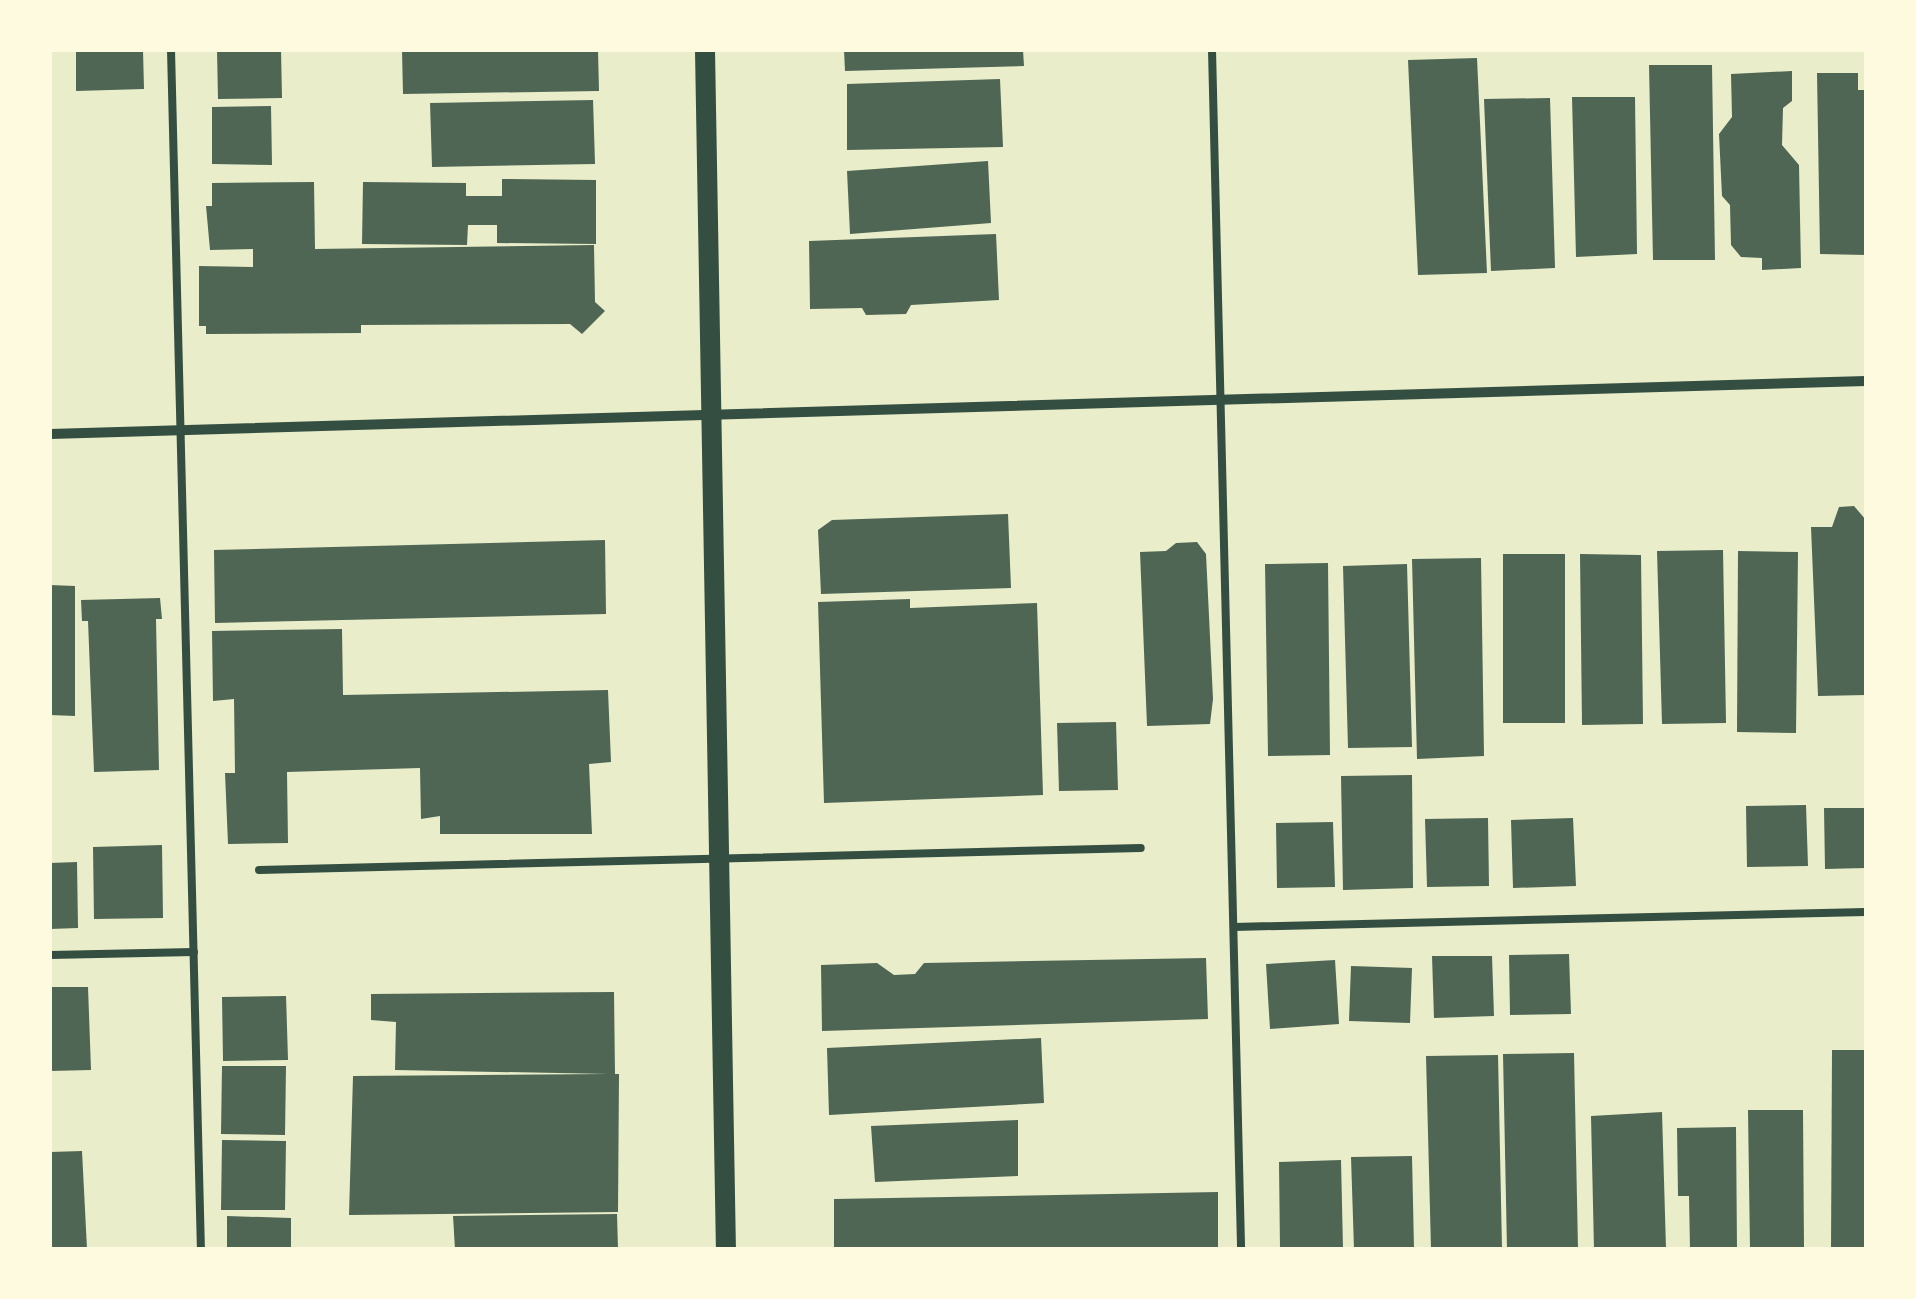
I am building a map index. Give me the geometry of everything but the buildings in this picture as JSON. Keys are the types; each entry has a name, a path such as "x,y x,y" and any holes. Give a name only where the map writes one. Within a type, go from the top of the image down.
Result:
{"main road":[{"path":"705,50 726,1249"}],"street":[{"path":"50,434 1866,382"}],"lane":[{"path":"172,50 202,1249"},
{"path":"1212,50 1242,1249"},
{"path":"260,870 1140,848"},
{"path":"1234,927 1866,912"},
{"path":"50,955 194,952"}]}
